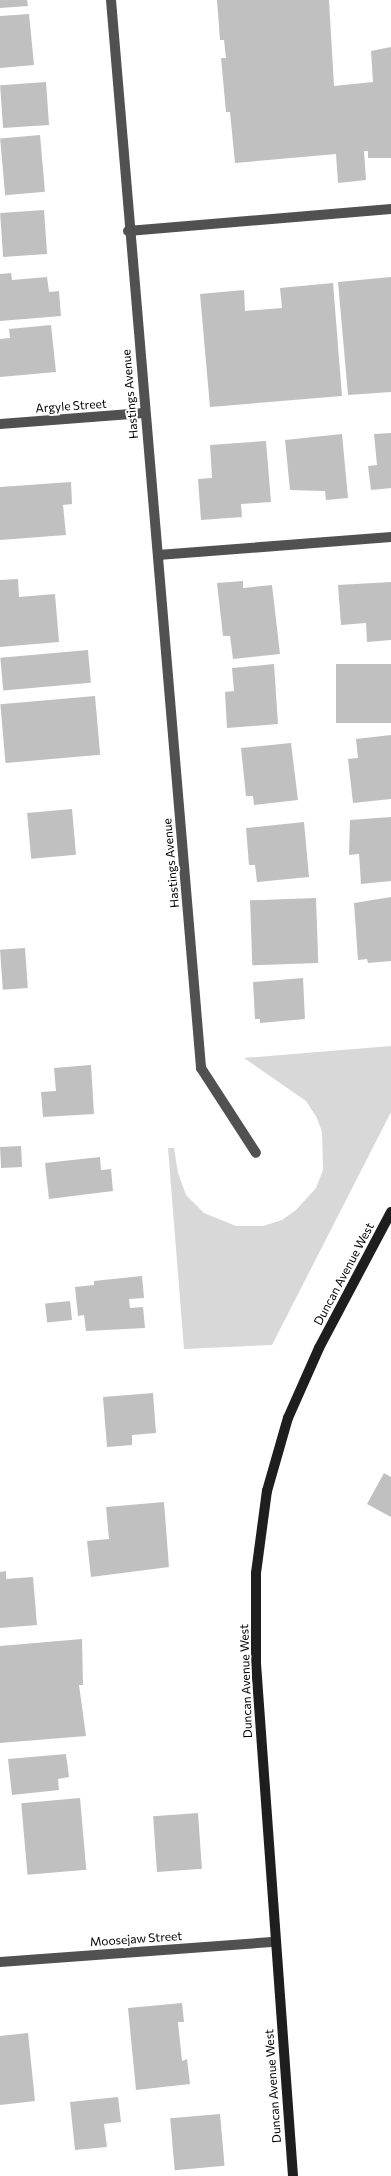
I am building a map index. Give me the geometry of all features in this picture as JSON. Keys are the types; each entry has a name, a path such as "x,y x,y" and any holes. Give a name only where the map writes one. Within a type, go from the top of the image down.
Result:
{"street":[{"name":"Hastings Avenue","path":"111,0 128,232 158,555 201,1068 256,1153"},
{"path":"128,232 391,209"},
{"name":"Argyle Street","path":"0,424 144,413"},
{"path":"158,555 391,537"},
{"name":"Duncan Avenue West","path":"293,2176 256,1663 256,1573 267,1491 288,1418 319,1348 391,1212"},
{"name":"Moosejaw Street","path":"0,1962 275,1942"}],"shaded area":[{"path":"391,1046 391,1112 272,1345 184,1349 168,1148 174,1148 178,1173 186,1195 204,1213 236,1226 263,1226 282,1220 296,1210 316,1188 323,1170 322,1132 317,1118 306,1101 244,1058"}],"building":[{"path":"0,0 27,0 28,6 0,8"},
{"path":"217,0 329,0 334,86 373,82 371,51 391,47 391,158 368,158 368,151 364,151 366,180 338,183 336,154 235,163 230,112 226,112 221,58 226,58 224,40 220,40"},
{"path":"29,14 34,65 0,68 0,16"},
{"path":"46,82 49,125 3,128 0,85"},
{"path":"40,135 45,192 5,195 0,138"},
{"path":"44,210 47,254 3,257 0,213"},
{"path":"11,273 12,280 47,277 49,292 59,291 61,316 0,321 0,274"},
{"path":"391,277 391,392 348,395 338,282"},
{"path":"333,283 342,396 210,407 200,294 244,290 245,311 282,308 280,288"},
{"path":"51,325 56,372 0,377 0,339 10,338 9,329"},
{"path":"391,433 391,488 371,490 368,466 377,465 374,434"},
{"path":"342,434 348,498 326,500 325,491 290,490 285,440"},
{"path":"266,441 271,502 241,504 242,517 201,520 198,479 212,478 210,445"},
{"path":"71,482 72,504 63,505 66,535 0,540 0,487"},
{"path":"18,579 19,597 55,594 59,642 0,647 0,580"},
{"path":"243,581 243,588 272,585 280,654 233,659 230,636 223,636 217,583"},
{"path":"391,582 391,640 367,642 366,623 341,625 338,585"},
{"path":"88,650 91,683 3,691 0,658"},
{"path":"274,664 278,724 227,728 225,692 234,691 232,668"},
{"path":"336,664 391,664 391,723 336,723"},
{"path":"95,696 100,755 6,763 0,704"},
{"path":"391,735 391,799 353,803 348,759 358,758 356,739"},
{"path":"291,743 298,800 254,805 253,796 246,796 241,748"},
{"path":"72,809 76,855 31,859 27,813"},
{"path":"391,817 391,881 361,884 359,854 349,855 350,820"},
{"path":"304,822 309,877 257,882 255,865 249,865 246,828"},
{"path":"391,897 391,961 368,963 367,959 358,960 354,903"},
{"path":"316,898 318,963 252,965 250,900"},
{"path":"25,948 28,988 3,990 0,950"},
{"path":"303,978 305,1019 260,1023 260,1019 255,1019 253,982"},
{"path":"91,1065 94,1114 43,1117 41,1092 56,1091 54,1068"},
{"path":"21,1146 22,1167 1,1168 0,1147"},
{"path":"100,1157 101,1170 111,1169 113,1191 49,1199 45,1163"},
{"path":"142,1276 144,1298 129,1299 130,1308 143,1307 145,1328 86,1331 84,1315 78,1316 75,1287 94,1285 94,1281"},
{"path":"70,1301 72,1320 47,1323 45,1304"},
{"path":"153,1393 156,1433 132,1435 132,1445 107,1447 103,1397"},
{"path":"384,1473 391,1477 391,1517 367,1504"},
{"path":"164,1502 169,1567 91,1577 87,1541 109,1539 106,1507"},
{"path":"6,1571 6,1579 33,1577 37,1625 0,1628 0,1572"},
{"path":"82,1639 83,1685 79,1685 86,1736 0,1743 0,1646"},
{"path":"66,1754 69,1777 58,1779 59,1790 12,1795 8,1759"},
{"path":"80,1798 86,1870 27,1875 21,1803"},
{"path":"198,1813 202,1869 157,1872 153,1816"},
{"path":"182,2003 184,2022 178,2022 182,2061 187,2059 190,2084 136,2090 128,2008"},
{"path":"28,2033 35,2101 0,2105 0,2036"},
{"path":"118,2097 121,2122 104,2124 107,2147 75,2150 70,2102"},
{"path":"220,2114 225,2166 175,2170 170,2118"}]}
